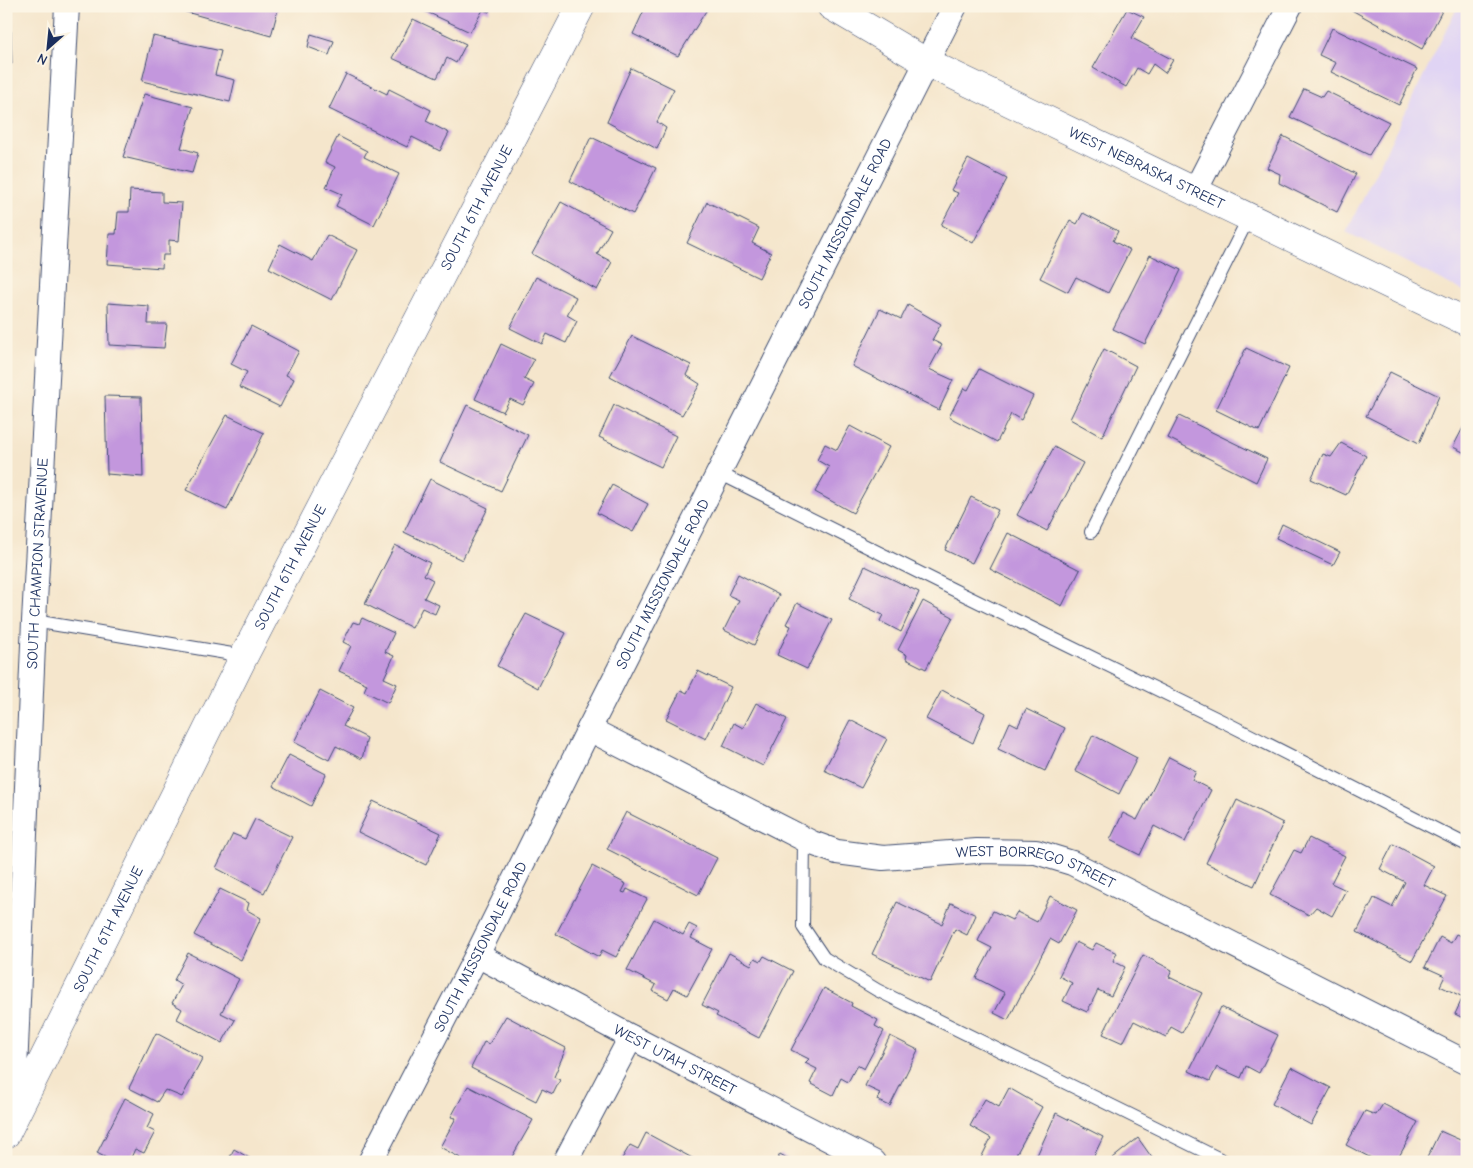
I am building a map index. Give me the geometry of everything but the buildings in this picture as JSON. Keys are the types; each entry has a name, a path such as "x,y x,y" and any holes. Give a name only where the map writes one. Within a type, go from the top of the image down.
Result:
{"street":[{"name":"SOUTH CHAMPION STRAVENUE","path":"10,1127 34,621 67,6"},
{"name":"SOUTH 6TH AVENUE","path":"10,1127 244,656 582,6"},
{"name":"WEST NEBRASKA STREET","path":"830,6 926,62 1467,322"},
{"name":"SOUTH MISSIONDALE ROAD","path":"370,1162 478,955 589,729 955,6"},
{"path":"1195,190 1290,6"},
{"name":"WEST BORREGO STREET","path":"589,729 804,839 837,852 883,858 977,852 1036,852 1072,863 1467,1063"},
{"name":"WEST UTAH STREET","path":"478,955 631,1037 873,1162"},
{"path":"565,1162 631,1037"}],"lane":[{"path":"1091,532 1249,217"},
{"path":"719,472 1230,725 1467,845"},
{"path":"34,621 244,656"},
{"path":"804,839 803,927 824,958 877,990 1226,1162"}],"shaded area":[{"path":"1458,6 1467,6 1467,293 1346,232"}]}
